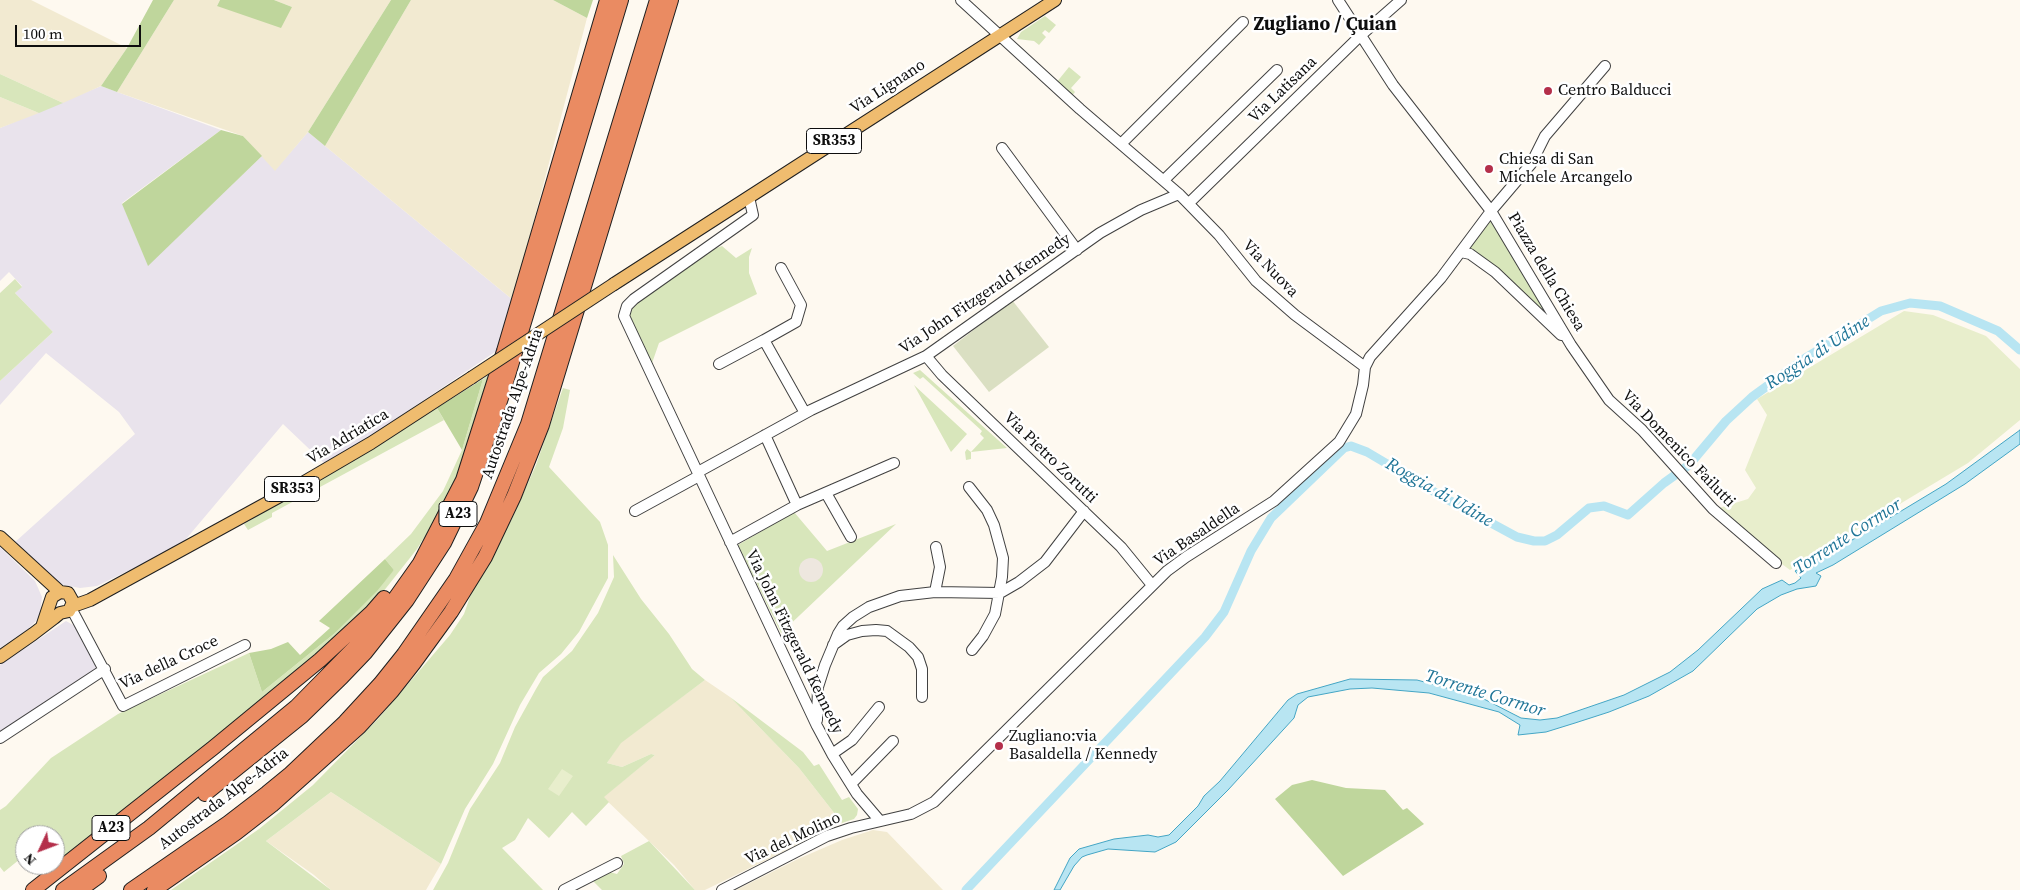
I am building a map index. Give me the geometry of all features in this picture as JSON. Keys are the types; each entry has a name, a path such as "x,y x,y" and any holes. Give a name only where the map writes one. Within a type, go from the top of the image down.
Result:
{"highway":[{"name":"A23","path":"63,890 149,828 296,708 358,644 391,604 420,563 463,480 504,351 607,0"},
{"name":"A23","path":"80,890 152,837 302,716 365,653 407,600 444,543 471,487 503,392 621,0"},
{"name":"Autostrada Alpe-Adria","path":"131,890 228,823 289,775 333,734 380,684 404,654 456,579 490,516 528,424 657,0"},
{"name":"Autostrada Alpe-Adria","path":"154,890 236,833 272,805 359,727 392,691 414,662 451,612 485,557 514,496 542,426 592,268 671,0"},
{"name":"A23","path":"33,890 213,748 320,660 371,613 436,532"}],"main road":[{"name":"Via Lignano","path":"471,378 1055,0"},
{"name":"Via Adriatica","path":"0,657 42,627 61,602 90,600 107,591 289,491 371,443 471,378"},
{"name":"Via della Croce","path":"0,537 42,576 61,602"}],"street":[{"name":"Via Nuova","path":"961,0 998,36 1189,203 1256,281 1295,315 1365,367"},
{"path":"1338,0 1393,85 1492,211 1531,164 1545,136 1605,66"},
{"name":"Via Latisana","path":"1189,203 1360,36 1401,0"},
{"path":"1121,144 1243,22"},
{"path":"1164,180 1278,70"},
{"path":"1002,148 1077,250"},
{"name":"Via John Fitzgerald Kennedy","path":"636,511 805,413 926,356 1100,233 1141,210 1179,194"},
{"name":"Via John Fitzgerald Kennedy","path":"749,197 753,215 634,299 625,311 626,321 817,726 851,784 879,821"},
{"name":"Piazza della Chiesa","path":"1492,211 1571,345 1495,272 1470,254 1461,252 1492,211"},
{"name":"Via Basaldella","path":"879,821 911,814 934,802 1152,585 1186,557 1274,501 1338,442 1356,414 1365,367 1377,348 1441,278 1461,252"},
{"path":"719,364 796,322 802,305 781,268"},
{"path":"764,340 805,413"},
{"name":"Via Domenico Failutti","path":"1571,345 1609,400 1642,430 1713,509 1776,563"},
{"name":"Via Pietro Zorutti","path":"926,356 949,382 1121,548 1152,585"},
{"path":"765,435 797,505"},
{"name":"Via John Fitzgerald Kennedy","path":"730,542 797,505 894,463"},
{"path":"970,488 994,525 1003,558 1000,593 995,614 990,625 972,650"},
{"path":"826,493 851,537"},
{"path":"817,726 818,687 832,646 843,626 869,607 900,596 935,592 1000,593 1019,582 1044,562 1084,511"},
{"path":"935,592 940,567 936,547"},
{"name":"Via della Croce","path":"61,602 105,669 123,706 245,645"},
{"path":"832,646 847,635 862,631 887,631 910,646 918,657 922,669 922,697"},
{"path":"0,738 105,669"},
{"name":"Via John Fitzgerald Kennedy","path":"832,754 852,740 879,707"},
{"path":"851,784 893,741"},
{"name":"Via del Molino","path":"722,890 827,836 879,821"},
{"path":"564,890 617,863"}],"shaded area":[{"path":"0,0 31,0 127,48 101,86 63,103 0,74"},
{"path":"174,0 220,0 217,6 292,7 274,0 391,0 308,132 275,171 243,136 117,92"},
{"path":"411,0 553,0 587,18 513,300 325,146"},
{"path":"101,86 221,130 122,203 148,265 262,156 275,170 308,132 513,300 498,350 375,433 325,464 283,424 181,545 97,586 80,588 64,585 56,581 14,543 135,434 119,412 46,353 0,405 0,381 53,332 15,293 22,286 9,272 0,281 0,128"},
{"path":"0,97 39,113 0,128"},
{"path":"0,547 35,581 42,597 40,613 36,621 28,629 0,648"},
{"path":"811,558 820,561 823,570 820,579 811,582 802,579 799,570 802,561"},
{"path":"66,621 75,626 98,669 0,734 0,665"},
{"path":"705,680 730,697 799,768 842,823 705,890 695,890 674,865 603,797 655,755 651,754 622,767 607,763 621,742"},
{"path":"331,792 441,864 426,890 331,890 314,875 266,841"},
{"path":"873,830 887,832 943,890 736,890 798,859 842,840"}],"green space":[{"path":"153,0 174,0 117,92 101,86 127,48"},
{"path":"220,0 274,0 292,7 281,28 217,6"},
{"path":"391,0 411,0 325,146 308,132"},
{"path":"553,0 593,0 587,18"},
{"path":"1045,16 1056,25 1049,33 1045,30 1042,33 1046,37 1039,45 1034,41 1017,39 1021,32"},
{"path":"1069,67 1081,77 1071,88 1075,92 1071,97 1056,83"},
{"path":"0,74 63,103 39,113 0,97"},
{"path":"221,130 243,136 262,156 148,266 122,204"},
{"path":"1491,211 1571,345 1495,272 1461,252"},
{"path":"722,246 736,258 752,248 749,257 749,273 757,294 659,343 651,366 630,322 629,314 631,310 639,301 711,250"},
{"path":"15,279 22,287 15,293 53,332 0,381 0,293"},
{"path":"1012,300 1049,347 989,392 953,346"},
{"path":"1904,311 1933,315 1986,336 2020,369 2020,420 1968,463 1790,570 1745,537 1719,508 1748,499 1756,488 1745,470 1767,415 1757,399"},
{"path":"920,370 1007,448 971,452 984,438 980,434 982,431 923,377 920,379 913,373"},
{"path":"493,372 461,466 437,517 417,549 375,602 339,638 65,858 65,825 15,825 15,863 4,872 0,867 0,810 51,758 118,714 249,653 262,692 335,633 394,570 385,559 411,534 443,491 462,450 483,379"},
{"path":"483,379 462,450 437,408"},
{"path":"914,385 967,434 951,452"},
{"path":"563,388 570,390 563,428 549,467 600,522 608,545 608,578 579,632 561,654 539,673 520,705 493,764 465,809 441,864 331,792 266,841 331,890 171,890 259,829 313,785 378,719 450,635 464,614 472,591 511,521 536,465"},
{"path":"437,408 444,420 272,513 272,517 248,530 244,524"},
{"path":"967,449 971,452 971,459 966,460 965,452"},
{"path":"794,512 827,551 896,524 781,633 738,545"},
{"path":"613,555 641,599 669,634 692,669 705,680 621,743 607,763 622,767 651,754 655,755 604,797 609,802 586,826 572,812 549,838 528,818 515,840 502,848 543,890 433,890 448,863 470,809 500,763 515,727 543,677 572,651 598,613 614,577"},
{"path":"385,559 394,570 377,591 335,633 262,692 249,653 271,649 288,642 300,655 330,628 319,621"},
{"path":"730,697 803,752 814,766 819,764 842,800 849,797 858,809 854,819 842,823 799,768"},
{"path":"562,769 573,776 559,796 548,789"},
{"path":"1312,780 1346,788 1385,790 1403,810 1407,808 1424,824 1343,876 1275,799 1292,785"},
{"path":"649,841 695,890 602,890 592,880 609,872 617,874 624,864 621,856"}],"water":[{"path":"2020,430 2020,444 1965,484 1833,565 1816,573 1821,576 1816,586 1797,589 1781,595 1757,609 1693,671 1649,696 1609,712 1546,732 1518,735 1520,725 1499,712 1429,693 1372,688 1350,689 1308,697 1298,705 1294,718 1228,790 1176,842 1155,852 1108,849 1087,855 1082,857 1074,866 1060,890 1054,890 1070,858 1079,849 1114,839 1148,835 1158,837 1169,835 1198,806 1204,796 1220,781 1288,700 1297,694 1350,679 1417,680 1480,697 1521,718 1540,720 1557,718 1624,695 1670,672 1698,650 1762,589 1782,580 1789,585 1795,583 1801,578 1795,571 1863,534 1946,484"}],"waterway":[{"name":"Roggia di Udine","path":"966,890 1205,637 1224,612 1251,551 1271,518 1344,448 1351,446 1367,452 1443,497 1517,537 1534,541 1545,541 1557,535 1589,508 1604,506 1628,515 1664,483 1689,465 1726,421 1752,397 1807,357 1881,311 1910,303 1940,306 1998,331 2020,350"}],"place":[{"name":"Centro Balducci","path":"1548,91"},
{"name":"Chiesa di San Michele Arcangelo","path":"1489,169"},
{"name":"Zugliano:via Basaldella / Kennedy","path":"999,746"}],"district":[{"name":"Zugliano / Çuian","path":"1325,25"}],"water label":[{"name":"Torrente Cormor","path":"1848,537"},
{"name":"Torrente Cormor","path":"1485,694"}]}
